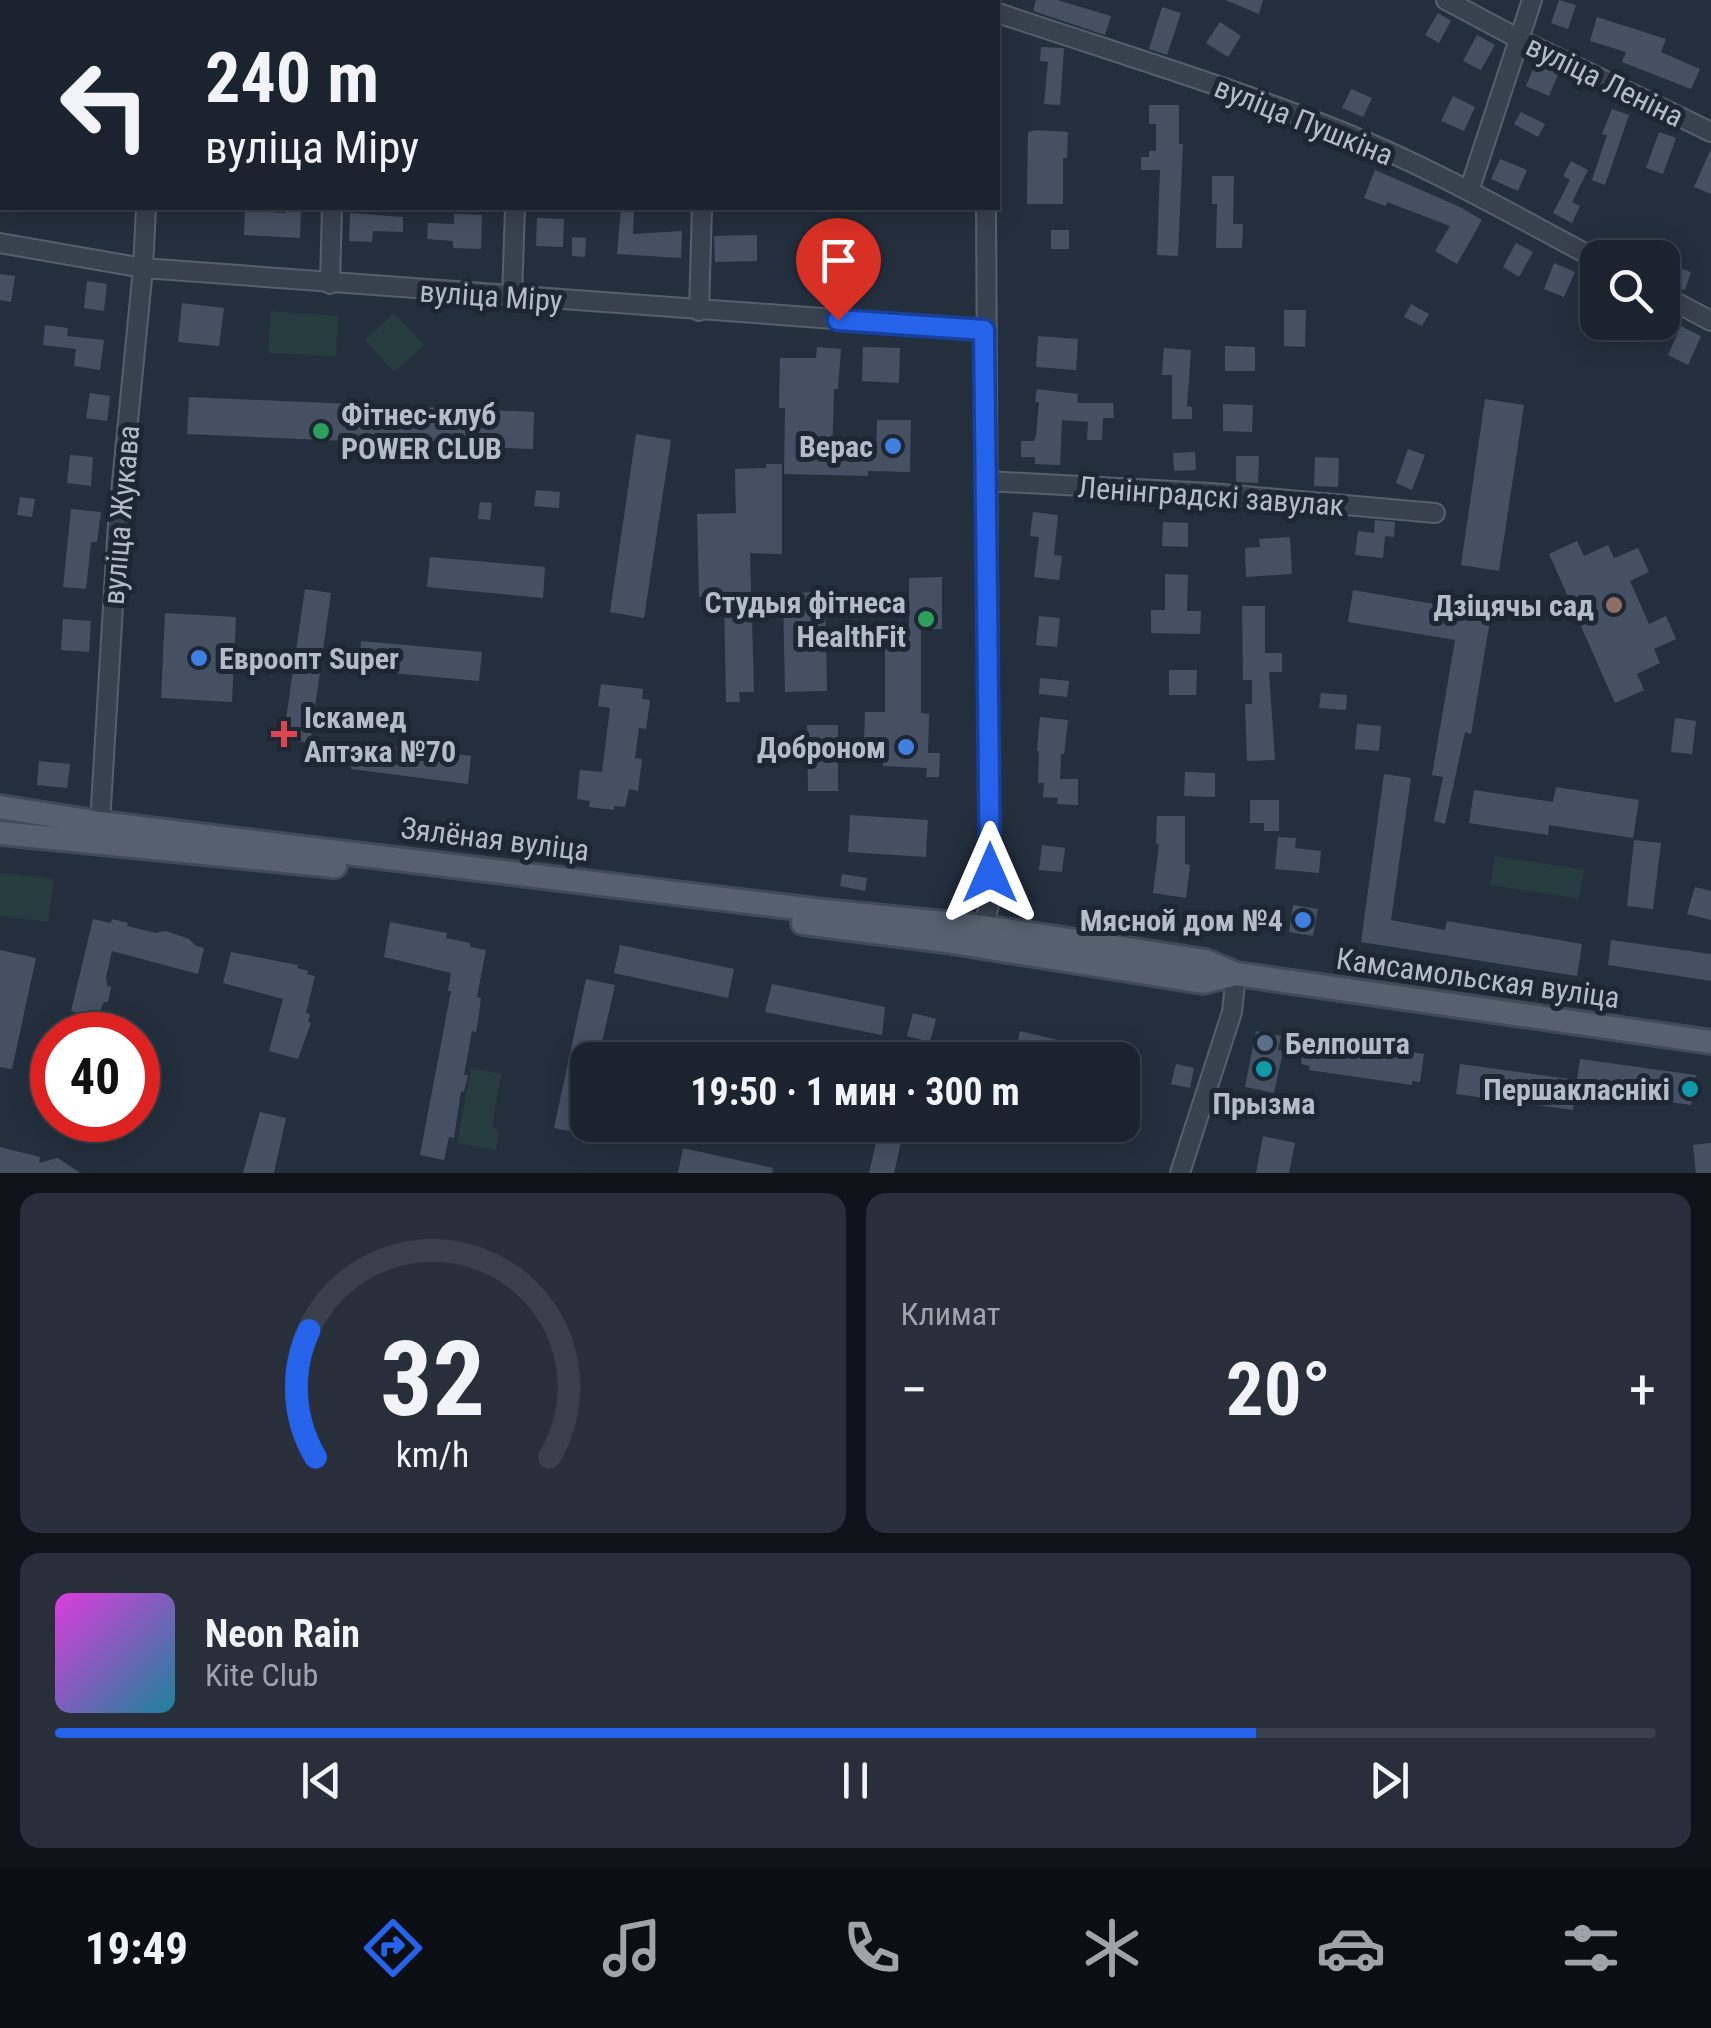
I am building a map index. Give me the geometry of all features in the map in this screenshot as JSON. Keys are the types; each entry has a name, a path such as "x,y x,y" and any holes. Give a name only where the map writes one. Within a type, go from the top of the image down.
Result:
{"main road":[{"name":"Зялёная вуліца","path":"0,807 382,863"},
{"name":"Зялёная вуліца","path":"0,833 382,863 823,910 980,936 1205,961 1236,974"},
{"name":"Камсамольская вуліца","path":"1236,974 1711,1042"}],"street":[{"name":"вуліца Леніна","path":"1446,0 1519,40 1711,132"},
{"path":"1469,191 1532,0"},
{"name":"вуліца Пушкіна","path":"1000,14 1347,134 1469,191 1580,250"},
{"name":"вуліца Жукава","path":"100,823 118,524 144,268 146,210"},
{"path":"330,284 332,210"},
{"path":"512,297 515,210"},
{"path":"699,311 702,210"},
{"path":"980,936 990,900 986,210"},
{"name":"вуліца Міру","path":"0,244 144,268 984,330"},
{"path":"1680,305 1711,321"},
{"name":"Ленінградскі завулак","path":"986,481 1210,493 1435,514"},
{"path":"1180,1173 1232,1012 1236,974"}],"green space":[{"path":"271,311 338,316 336,356 268,353"},
{"path":"394,313 424,345 394,372 365,340"},
{"path":"1495,856 1584,870 1579,899 1490,885"},
{"path":"0,873 54,879 48,922 0,916"},
{"path":"471,1068 501,1074 492,1126 499,1131 496,1150 457,1143"}],"building":[{"path":"1036,0 1057,0 1111,16 1105,35 1033,11"},
{"path":"1225,0 1263,0 1259,14"},
{"path":"1559,0 1576,5 1568,29 1551,23"},
{"path":"1162,7 1181,13 1167,55 1149,49"},
{"path":"1438,13 1451,21 1439,43 1425,35"},
{"path":"1597,17 1666,39 1661,52 1700,69 1691,89 1622,62 1626,52 1590,41"},
{"path":"1220,22 1241,36 1228,57 1206,43"},
{"path":"1477,35 1495,45 1481,70 1463,61"},
{"path":"1041,47 1064,48 1060,105 1044,104 1048,62 1040,61"},
{"path":"1536,62 1559,72 1549,96 1526,86"},
{"path":"1351,89 1372,98 1363,117 1342,108"},
{"path":"1453,96 1475,107 1464,131 1441,121"},
{"path":"1149,105 1179,105 1179,144 1183,144 1178,256 1157,255 1160,170 1141,170 1141,157 1156,151 1156,124 1149,124"},
{"path":"1612,109 1629,115 1605,185 1592,180"},
{"path":"1521,112 1545,124 1538,137 1514,124"},
{"path":"1028,132 1068,132 1067,158 1063,158 1063,204 1027,204"},
{"path":"1659,132 1676,138 1663,174 1646,168"},
{"path":"1711,149 1711,194 1694,187"},
{"path":"1500,159 1527,170 1518,191 1491,179"},
{"path":"1571,161 1588,170 1572,202 1580,206 1572,223 1553,213 1570,180 1563,176"},
{"path":"1375,170 1482,220 1457,264 1435,251 1450,226 1387,202 1386,206 1364,198"},
{"path":"1212,176 1234,176 1233,224 1243,224 1242,248 1216,248 1217,204 1212,204"},
{"path":"301,210 300,238 244,235 245,211"},
{"path":"621,210 634,210 633,234 682,231 681,258 617,254"},
{"path":"350,213 403,217 403,232 373,231 372,242 349,241"},
{"path":"454,214 482,215 481,249 453,248 453,241 427,239 428,223 454,224"},
{"path":"537,218 564,219 563,247 536,246"},
{"path":"1051,230 1069,230 1069,249 1051,249"},
{"path":"757,235 757,261 715,262 714,236"},
{"path":"572,237 586,238 585,257 572,256"},
{"path":"1516,243 1533,252 1519,277 1503,267"},
{"path":"1554,263 1575,272 1564,297 1544,289"},
{"path":"1680,268 1691,272 1685,290 1680,288"},
{"path":"0,274 15,276 11,302 0,300"},
{"path":"87,281 107,284 104,311 84,308"},
{"path":"182,303 224,308 219,346 178,342"},
{"path":"1411,304 1429,314 1422,326 1404,317"},
{"path":"1284,310 1306,310 1305,347 1284,346"},
{"path":"45,325 68,328 67,336 104,340 100,370 74,366 76,349 43,345"},
{"path":"1680,328 1701,336 1688,365 1668,355 1675,340 1680,340"},
{"path":"1038,336 1078,339 1076,370 1036,367"},
{"path":"1225,346 1255,347 1255,371 1225,371"},
{"path":"817,347 841,349 838,389 834,389 832,457 876,458 877,420 911,420 910,472 868,471 868,476 784,474 785,408 779,408 780,358 816,358"},
{"path":"863,347 900,348 899,383 862,381"},
{"path":"1164,348 1191,350 1187,406 1192,407 1192,419 1172,419 1172,375 1162,375"},
{"path":"1037,389 1078,394 1077,403 1113,403 1114,418 1103,418 1102,440 1087,440 1088,422 1062,420 1060,465 1035,464 1035,457 1021,457 1021,441 1034,441 1036,436"},
{"path":"90,393 110,396 107,421 86,418"},
{"path":"189,397 534,412 533,449 187,434"},
{"path":"1485,399 1524,405 1499,571 1461,565"},
{"path":"1223,404 1253,405 1252,432 1223,431"},
{"path":"636,434 671,440 644,618 610,612"},
{"path":"1408,449 1425,455 1412,490 1396,483"},
{"path":"1195,452 1196,470 1174,471 1173,453"},
{"path":"70,455 93,457 91,486 67,483"},
{"path":"1236,456 1259,456 1258,483 1236,482"},
{"path":"1315,457 1339,458 1338,487 1314,486"},
{"path":"766,464 782,464 782,554 750,553 754,692 739,692 740,702 726,702 724,596 699,597 697,514 736,513 735,469 766,468"},
{"path":"536,490 560,492 559,508 534,506"},
{"path":"20,497 35,499 32,517 17,515"},
{"path":"480,502 492,503 490,520 478,519"},
{"path":"71,509 101,512 97,542 91,542 86,589 63,587"},
{"path":"1033,512 1058,515 1054,555 1062,556 1059,580 1034,577 1039,537 1030,536"},
{"path":"1375,520 1395,522 1394,537 1385,536 1383,558 1355,555 1358,531 1374,533"},
{"path":"1163,522 1188,523 1188,547 1162,546"},
{"path":"1290,537 1292,574 1246,577 1245,548 1260,547 1259,539"},
{"path":"1577,541 1584,556 1608,545 1614,558 1638,548 1649,572 1630,581 1649,624 1666,616 1676,639 1654,649 1660,663 1637,674 1644,690 1615,703 1549,554"},
{"path":"430,557 545,567 543,598 427,587"},
{"path":"1165,574 1188,575 1187,611 1201,611 1200,634 1151,633 1151,610 1165,610"},
{"path":"942,577 942,629 921,629 921,713 929,714 928,753 940,753 939,777 926,777 927,768 883,766 884,742 864,741 865,712 885,712 885,646 909,646 909,578"},
{"path":"305,589 331,593 310,743 283,739"},
{"path":"1353,590 1491,614 1471,734 1465,732 1445,824 1434,821 1443,777 1432,775 1455,640 1348,622"},
{"path":"825,592 827,691 785,692 783,593"},
{"path":"1242,606 1265,606 1265,653 1282,653 1282,672 1269,672 1275,760 1247,761 1245,704 1252,704 1252,680 1243,680"},
{"name":"Евроопт Super","path":"165,613 236,617 232,702 161,698"},
{"path":"1039,616 1060,618 1057,647 1036,645"},
{"path":"63,619 91,621 89,652 61,650"},
{"path":"361,641 482,652 479,681 359,670"},
{"path":"1169,670 1197,670 1196,695 1169,695"},
{"path":"1040,678 1069,681 1067,697 1039,694"},
{"path":"601,684 643,689 642,699 650,700 646,729 639,728 635,758 642,759 638,791 629,789 625,807 614,806 614,810 589,807 590,801 577,799 580,770 602,772 610,708 598,706"},
{"path":"1321,693 1347,695 1346,710 1319,708"},
{"path":"1040,717 1068,720 1060,779 1078,779 1078,805 1057,804 1058,798 1043,797 1044,783 1038,783"},
{"path":"1675,718 1696,721 1692,754 1671,752"},
{"path":"1357,724 1381,726 1379,751 1355,749"},
{"path":"807,725 838,725 838,791 808,791"},
{"path":"354,741 471,756 468,784 351,769"},
{"path":"39,761 70,764 67,788 37,785"},
{"path":"1185,772 1215,773 1215,797 1184,796"},
{"path":"1384,774 1411,778 1391,920 1445,930 1447,921 1582,944 1577,976 1361,942"},
{"path":"1556,787 1639,800 1633,838 1549,825 1548,835 1469,823 1474,790 1553,802"},
{"path":"1250,800 1279,800 1279,831 1264,831 1264,823 1250,823"},
{"path":"850,815 928,820 926,857 848,852"},
{"path":"1157,816 1185,816 1185,864 1190,865 1186,898 1153,893 1159,844"},
{"path":"1278,837 1296,838 1295,848 1321,851 1319,873 1275,869"},
{"path":"1634,840 1661,843 1653,909 1627,906"},
{"path":"1042,845 1065,848 1062,872 1039,870"},
{"path":"842,874 867,878 865,891 840,886"},
{"path":"1695,887 1711,891 1711,920 1687,914"},
{"name":"Мясной дом №4","path":"1293,905 1318,909 1313,936 1289,932"},
{"path":"93,919 111,923 112,919 156,933 166,931 204,948 198,974 112,951 106,977 107,986 111,987 108,1002 104,1002 100,1012 71,1011"},
{"path":"390,922 447,933 446,938 486,950 477,997 481,998 476,1032 472,1031 464,1075 468,1075 464,1092 461,1091 454,1138 449,1137 444,1160 420,1155 451,991 451,973 384,957"},
{"path":"1611,940 1711,954 1711,981 1608,965"},
{"path":"620,945 734,969 728,998 614,973"},
{"path":"0,950 36,958 12,1069 0,1067"},
{"path":"231,952 298,965 297,968 315,976 306,1013 310,1014 311,1023 298,1059 269,1051 283,999 223,983"},
{"path":"586,979 615,985 602,1042 572,1042"},
{"path":"772,984 885,1007 882,1035 765,1012"},
{"path":"913,1013 936,1019 930,1042 907,1036"},
{"path":"1020,1031 1066,1042 1017,1042"},
{"name":"Прызма","path":"1256,1031 1281,1036 1278,1050 1283,1051 1274,1093 1245,1087"},
{"path":"1306,1035 1424,1054 1420,1082 1412,1081 1412,1085 1309,1070 1310,1066 1301,1064"},
{"path":"570,1054 570,1131 554,1128"},
{"path":"1580,1059 1696,1075 1691,1105 1576,1089 1573,1110 1456,1094 1460,1064 1577,1080 1576,1088"},
{"path":"1176,1064 1194,1068 1190,1088 1171,1084"},
{"path":"260,1112 286,1118 274,1173 243,1173"},
{"path":"1263,1136 1295,1143 1289,1173 1256,1173"},
{"path":"876,1142 901,1142 894,1173 869,1173"},
{"path":"1711,1143 1711,1173 1696,1173 1693,1145"},
{"path":"0,1147 40,1157 39,1163 58,1158 80,1173 0,1173"},
{"path":"683,1148 773,1168 772,1173 678,1173"}],"place":[{"name":"Фітнес-клуб POWER CLUB","path":"321,431"},
{"name":"Верас","path":"893,446"},
{"name":"Дзіцячы сад","path":"1614,605"},
{"name":"Студыя фітнеса HealthFit","path":"926,619"},
{"name":"Евроопт Super","path":"199,658"},
{"name":"Іскамед Аптэка №70","path":"284,734"},
{"name":"Доброном","path":"906,747"},
{"name":"Мясной дом №4","path":"1303,920"},
{"name":"Белпошта","path":"1265,1043"},
{"name":"Прызма","path":"1264,1069"},
{"name":"Першакласнікі","path":"1690,1089"}],"route":[{"path":"838,320 984,330 990,873"}]}
